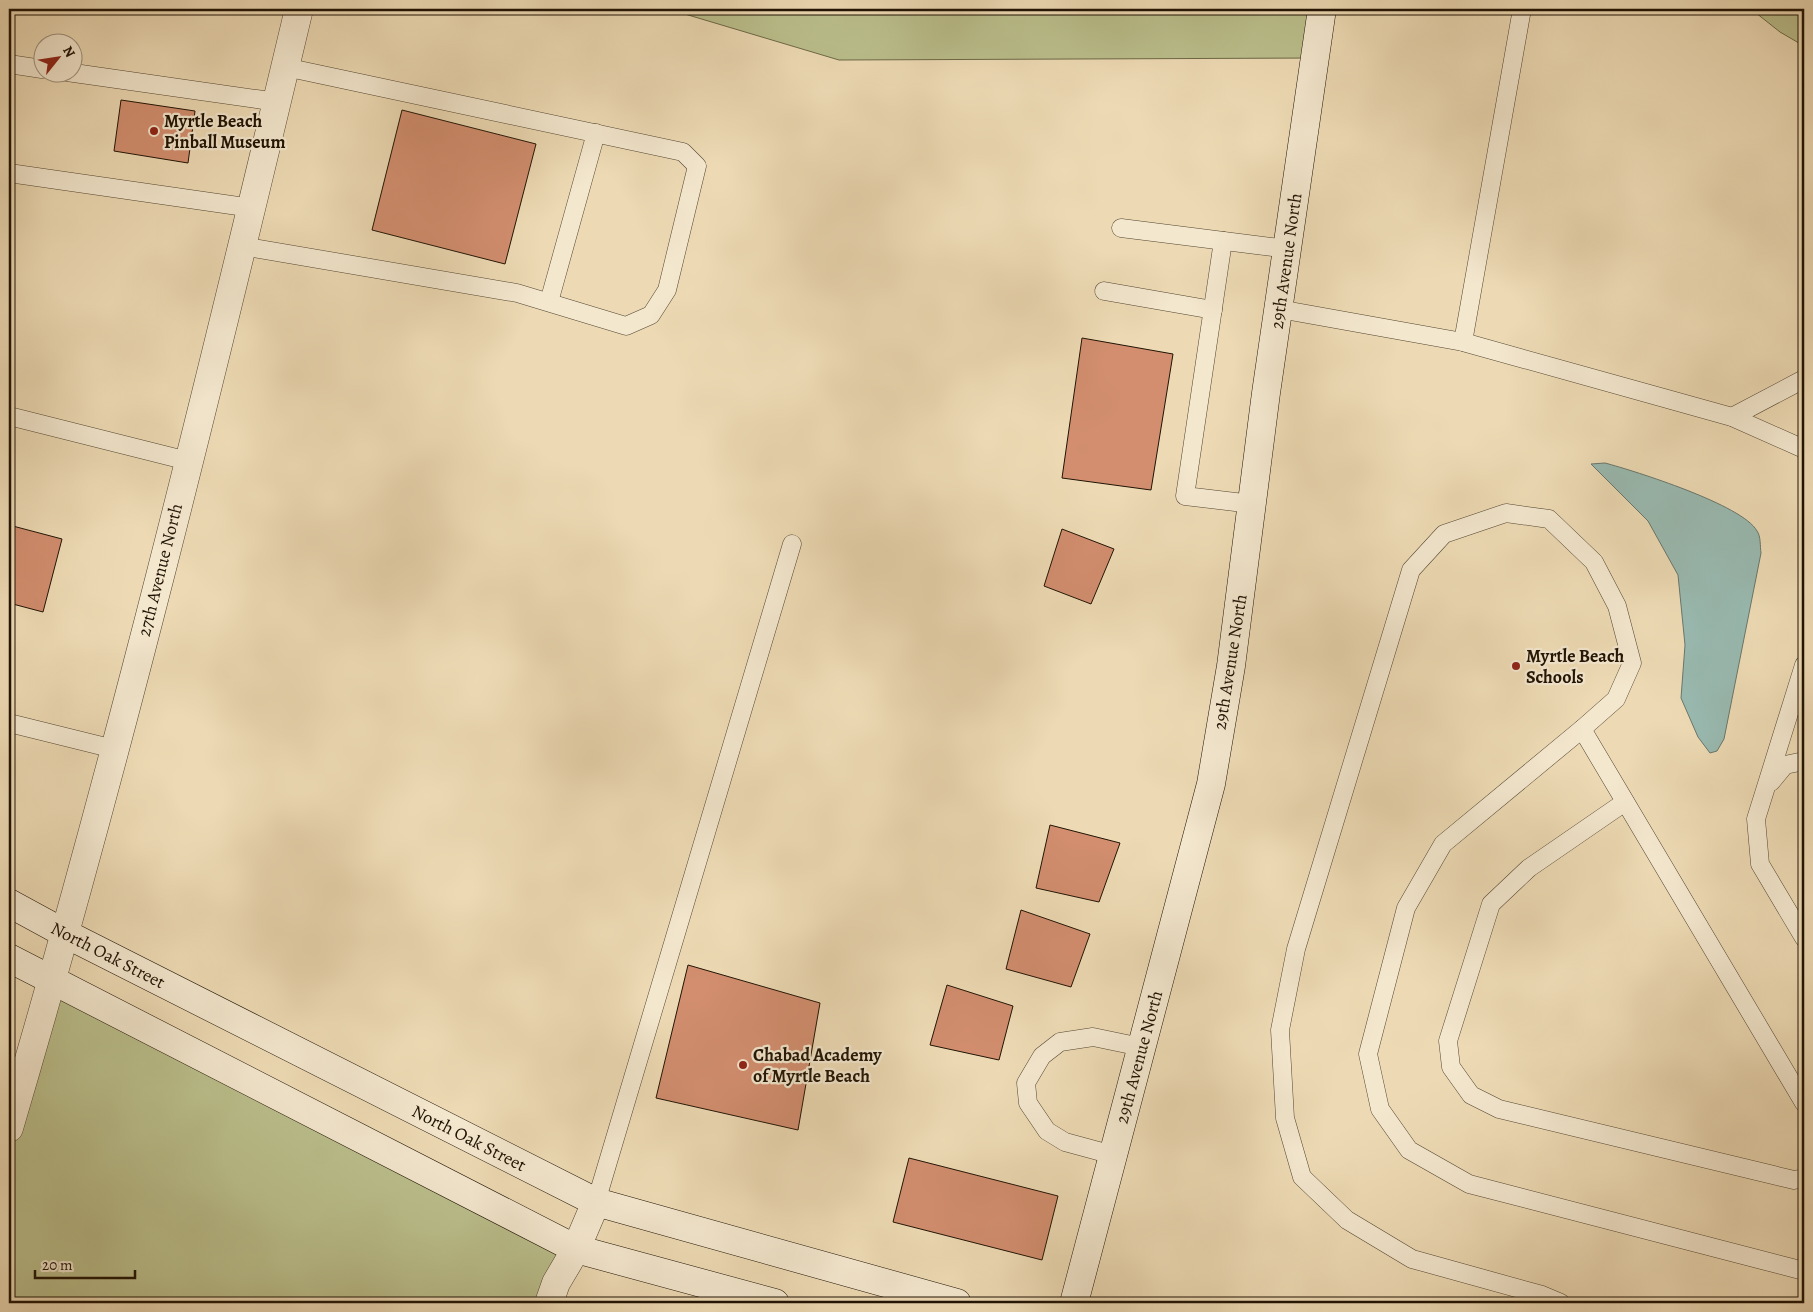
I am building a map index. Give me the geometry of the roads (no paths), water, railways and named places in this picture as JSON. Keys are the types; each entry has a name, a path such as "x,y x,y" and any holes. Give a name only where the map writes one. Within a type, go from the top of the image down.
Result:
{"main road":[{"name":"27th Avenue North","path":"9,1128 66,934 114,749 252,208 299,9"},
{"name":"29th Avenue North","path":"1074,1303 1210,784 1231,666 1322,9"},
{"name":"North Oak Street","path":"9,903 66,934 596,1202 957,1303"},
{"path":"9,958 576,1249 775,1303"},
{"path":"549,1303 556,1283 576,1249 596,1202"}],"lane":[{"path":"1463,342 1522,9"},
{"path":"9,64 32,67"},
{"path":"242,246 517,293 626,326 652,315 667,290 697,166 683,152 285,67"},
{"path":"82,74 277,102"},
{"path":"549,302 596,133"},
{"path":"9,173 252,208"},
{"path":"1120,228 1288,248"},
{"path":"1223,241 1185,496 1252,504"},
{"path":"1104,291 1213,310"},
{"path":"1279,309 1463,342 1732,417 1804,449"},
{"path":"1732,417 1804,379"},
{"path":"9,416 188,461"},
{"path":"1561,1303 1412,1259 1347,1220 1302,1177 1286,1118 1280,1030 1296,949 1411,570 1444,534 1506,513 1549,519 1594,562 1617,606 1632,663 1616,699 1443,844 1406,908 1368,1054 1380,1109 1409,1150 1469,1184 1804,1271"},
{"path":"596,1202 792,544"},
{"path":"1804,666 1756,819 1760,864 1804,938"},
{"path":"9,723 114,749"},
{"path":"1582,729 1804,1103"},
{"path":"1766,789 1786,765 1804,761"},
{"path":"1625,802 1529,868 1491,904 1448,1040 1451,1067 1471,1095 1499,1109 1794,1180 1804,1178"},
{"path":"1113,1155 1064,1142 1047,1131 1028,1103 1026,1083 1042,1056 1060,1042 1093,1037 1141,1047"}],"water":[{"path":"1605,463 1663,481 1711,500 1748,521 1758,533 1761,553 1724,739 1717,751 1710,753 1698,737 1681,698 1685,645 1678,575 1648,521 1591,464"}],"place":[{"name":"Myrtle Beach Pinball Museum","path":"154,131"},
{"name":"Myrtle Beach Schools","path":"1516,666"},
{"name":"Chabad Academy of Myrtle Beach","path":"743,1065"}]}
